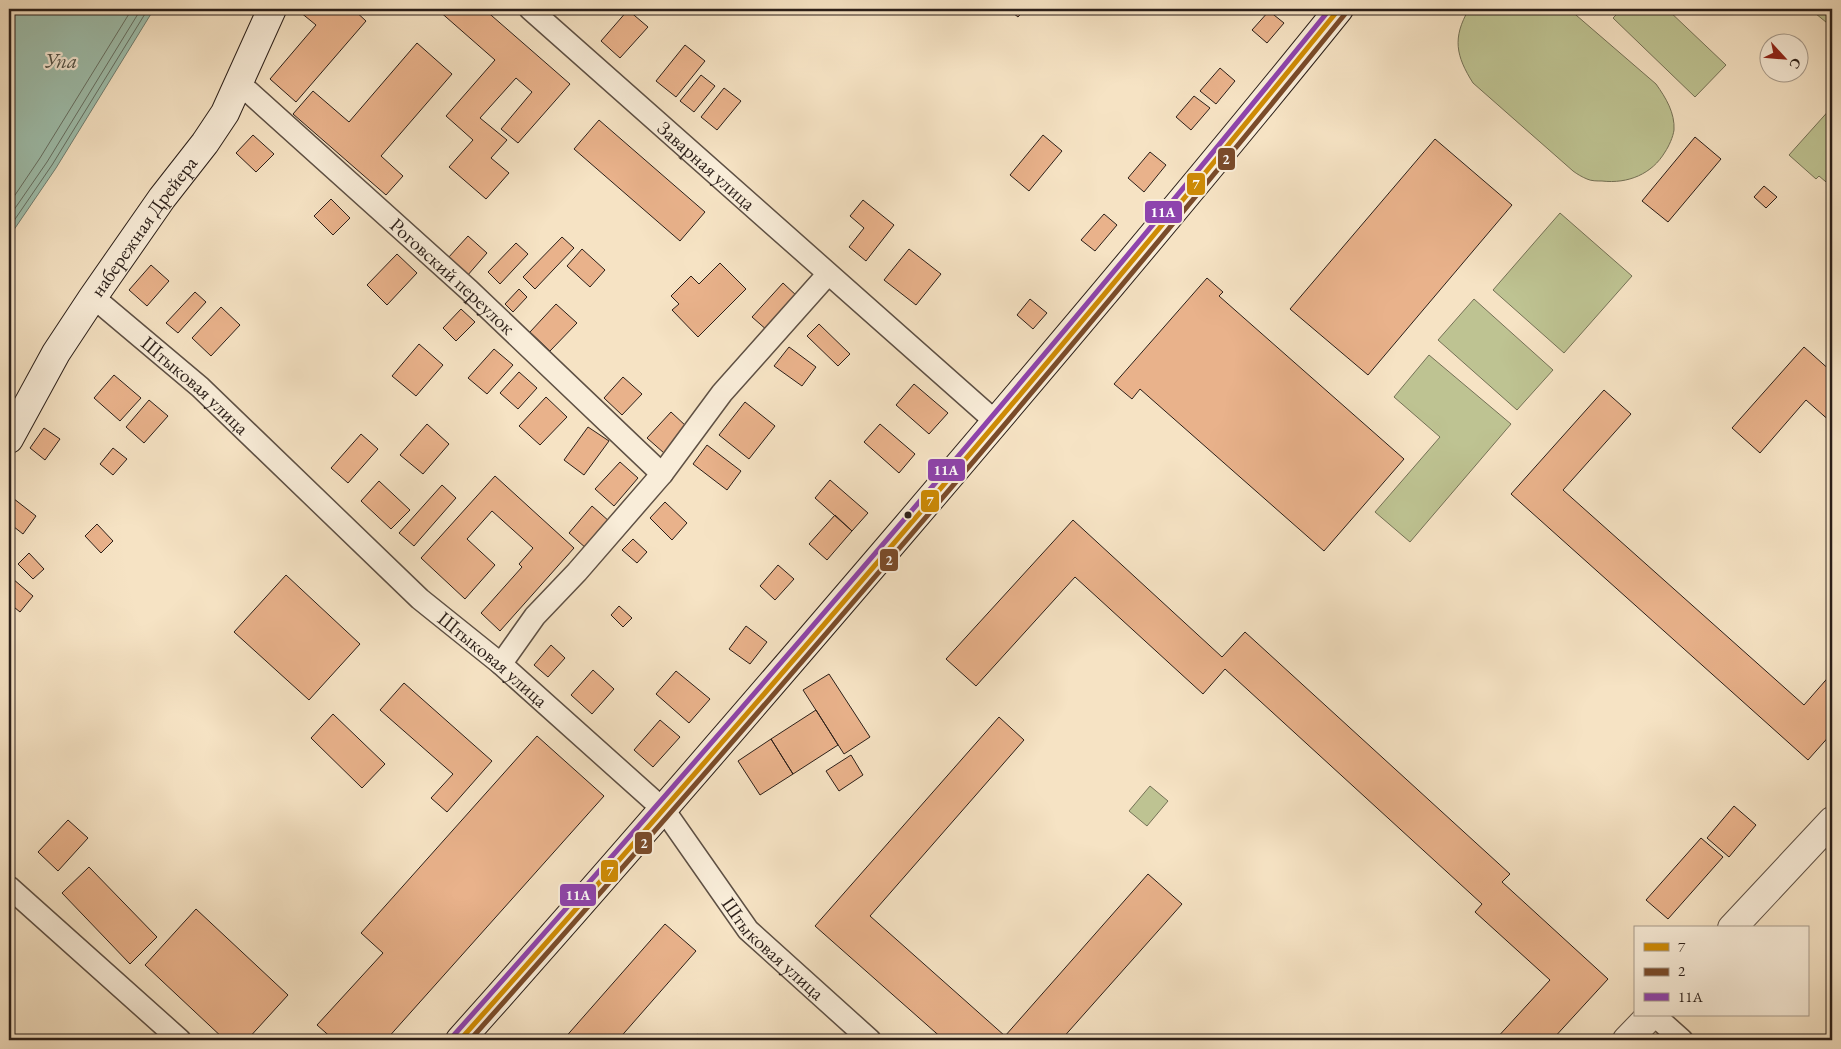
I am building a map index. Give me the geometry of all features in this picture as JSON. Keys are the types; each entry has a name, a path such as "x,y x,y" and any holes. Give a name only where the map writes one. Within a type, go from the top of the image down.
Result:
{"main road":[{"name":"набережная Дрейера","path":"9,439 56,353 93,297 162,198 205,143 225,113 272,9"},
{"path":"460,1040 664,810 996,422 1163,224 1331,12"},
{"path":"1734,926 1832,821"},
{"path":"1627,1040 1651,1016"}],"street":[{"name":"Заварная улица","path":"530,9 996,422"},
{"name":"Роговский переулок","path":"239,82 469,290 662,474"},
{"path":"501,664 535,616 577,572 662,474 722,393 828,274"},
{"name":"Штыковая улица","path":"93,297 200,387 420,600 501,664 664,810 748,930 870,1040"},
{"path":"9,887 180,1040"},
{"path":"1653,1016 1682,1040"}],"shaded area":[{"path":"1469,9 1569,9 1656,84 1663,95 1671,112 1674,130 1673,136 1660,160 1646,172 1621,181 1590,180 1573,171 1473,83 1463,64 1458,47 1460,29"},
{"path":"1622,9 1667,9 1726,65 1695,97 1613,18"},
{"path":"1810,9 1832,9 1832,27"},
{"path":"1832,107 1832,187 1819,176 1816,179 1789,155"},
{"path":"1560,213 1632,276 1564,353 1493,290"},
{"path":"1474,299 1553,370 1517,410 1438,340"},
{"path":"1429,355 1511,424 1410,542 1375,512 1440,437 1394,397"},
{"path":"1150,786 1168,801 1147,826 1129,811"}],"water":[{"name":"Упа","path":"15,9 154,9 56,168 9,237 9,19"}],"building":[{"path":"303,9 353,9 366,21 296,102 270,79 316,25 300,12"},
{"path":"439,9 484,9 570,84 518,143 501,129 532,92 516,78 480,118 507,140 491,158 509,173 486,199 449,167 473,140 446,116 495,60"},
{"path":"1008,9 1025,9 1018,17"},
{"path":"628,10 648,27 620,58 601,41"},
{"path":"1269,11 1284,23 1267,43 1252,30"},
{"path":"417,43 452,74 381,156 403,176 386,195 293,114 313,91 349,122"},
{"path":"685,45 705,61 676,97 656,81"},
{"path":"1220,68 1235,81 1216,104 1200,91"},
{"path":"701,75 715,86 694,112 680,101"},
{"path":"724,88 741,101 717,130 701,117"},
{"path":"1194,96 1210,108 1191,130 1176,117"},
{"path":"599,120 705,212 680,241 574,149"},
{"path":"253,135 274,154 256,172 236,153"},
{"path":"1043,135 1062,151 1029,191 1010,175"},
{"path":"1695,137 1721,159 1668,222 1642,201"},
{"path":"1435,139 1512,205 1368,375 1290,309"},
{"path":"1150,152 1166,165 1144,192 1128,178"},
{"path":"1764,186 1777,197 1766,208 1754,197"},
{"path":"331,199 350,218 333,235 314,216"},
{"path":"863,200 894,225 866,261 849,247 864,228 850,216"},
{"path":"1104,214 1117,225 1095,251 1081,240"},
{"path":"468,236 487,253 467,276 448,258"},
{"path":"562,237 574,248 535,289 523,277"},
{"path":"516,243 528,254 500,284 488,272"},
{"path":"582,249 605,270 590,287 567,266"},
{"path":"909,249 941,274 916,305 884,280"},
{"path":"397,254 417,273 387,305 367,285"},
{"path":"720,263 746,289 698,337 672,310 679,304 671,296 691,276 699,284"},
{"path":"151,265 169,281 147,306 129,290"},
{"path":"1207,278 1223,292 1219,296 1404,459 1324,551 1140,389 1132,399 1114,384"},
{"path":"783,283 798,297 768,331 752,317"},
{"path":"519,289 527,297 513,312 505,304"},
{"path":"195,292 206,302 178,333 166,323"},
{"path":"1030,299 1047,313 1033,329 1017,315"},
{"path":"556,304 577,323 550,351 530,332"},
{"path":"221,307 240,325 211,356 192,338"},
{"path":"461,309 475,322 456,341 443,328"},
{"path":"819,324 850,354 838,366 807,336"},
{"path":"419,344 443,365 416,396 392,376"},
{"path":"789,347 816,367 802,386 774,366"},
{"path":"1804,347 1832,372 1832,423 1806,400 1760,453 1732,428"},
{"path":"494,349 513,365 487,394 468,378"},
{"path":"519,372 537,388 518,409 500,393"},
{"path":"114,375 141,398 120,421 94,398"},
{"path":"623,377 642,394 622,415 604,398"},
{"path":"914,384 948,413 929,434 896,405"},
{"path":"1604,390 1631,414 1563,490 1804,705 1832,673 1832,733 1808,760 1511,494"},
{"path":"546,397 567,417 540,445 519,426"},
{"path":"149,400 168,416 144,443 126,427"},
{"path":"745,402 775,426 749,459 719,435"},
{"path":"671,412 687,427 664,453 647,438"},
{"path":"427,424 449,444 423,474 400,455"},
{"path":"880,424 915,454 899,473 864,442"},
{"path":"588,427 609,441 584,475 564,460"},
{"path":"44,428 60,439 45,460 30,448"},
{"path":"361,434 378,449 348,483 331,468"},
{"path":"707,445 741,471 727,490 693,464"},
{"path":"113,448 127,459 113,475 100,464"},
{"path":"620,462 638,478 614,506 595,489"},
{"path":"495,476 574,548 500,631 481,613 522,567 519,564 533,548 492,511 467,539 495,565 465,599 421,558"},
{"path":"830,480 868,513 852,531 815,498"},
{"path":"379,481 410,510 391,529 361,501"},
{"path":"442,485 456,498 414,546 399,533"},
{"path":"9,495 36,516 23,534 9,523"},
{"path":"665,502 687,523 672,540 650,518"},
{"path":"592,506 610,522 587,549 569,533"},
{"path":"835,515 852,531 827,560 809,544"},
{"path":"1073,520 1222,657 1245,632 1510,874 1502,882 1608,979 1552,1040 1495,1040 1550,980 1475,912 1482,904 1225,669 1203,694 1075,577 976,686 946,659"},
{"path":"97,524 113,541 101,553 85,536"},
{"path":"633,539 647,552 637,563 622,550"},
{"path":"29,553 44,569 33,579 18,564"},
{"path":"778,565 794,579 775,600 760,586"},
{"path":"286,575 360,644 309,700 234,632"},
{"path":"13,579 33,596 20,612 9,603 9,584"},
{"path":"619,606 632,618 623,627 611,615"},
{"path":"746,626 767,642 750,664 729,649"},
{"path":"551,645 565,658 548,677 534,665"},
{"path":"593,670 614,689 592,714 571,695"},
{"path":"676,671 710,699 689,723 656,694"},
{"path":"829,674 870,737 844,754 803,690"},
{"path":"404,683 492,761 447,812 431,798 453,774 380,710"},
{"path":"816,710 838,745 793,774 771,739"},
{"path":"333,714 385,764 362,788 311,738"},
{"path":"999,717 1024,740 870,916 1005,1036 1148,874 1182,904 1061,1040 944,1040 815,926"},
{"path":"660,720 680,737 653,767 634,750"},
{"path":"537,736 604,796 386,1040 334,1040 317,1025 383,953 361,933"},
{"path":"771,739 793,774 760,795 738,761"},
{"path":"851,755 863,775 839,791 826,771"},
{"path":"1734,806 1756,825 1729,857 1707,838"},
{"path":"68,820 88,838 58,871 38,852"},
{"path":"1701,838 1723,857 1668,919 1646,900"},
{"path":"89,867 157,937 130,964 62,893"},
{"path":"196,909 288,995 247,1040 225,1040 145,965"},
{"path":"665,924 696,951 618,1040 563,1040"},
{"path":"697,1034 704,1040 691,1040"}],"transit line":[{"name":"11А","path":"454,1035 898,527 1116,269 1330,9"},
{"name":"7","path":"460,1040 906,530 1124,271 1339,9"},
{"name":"2","path":"470,1040 914,532 1131,274 1345,14"}]}
